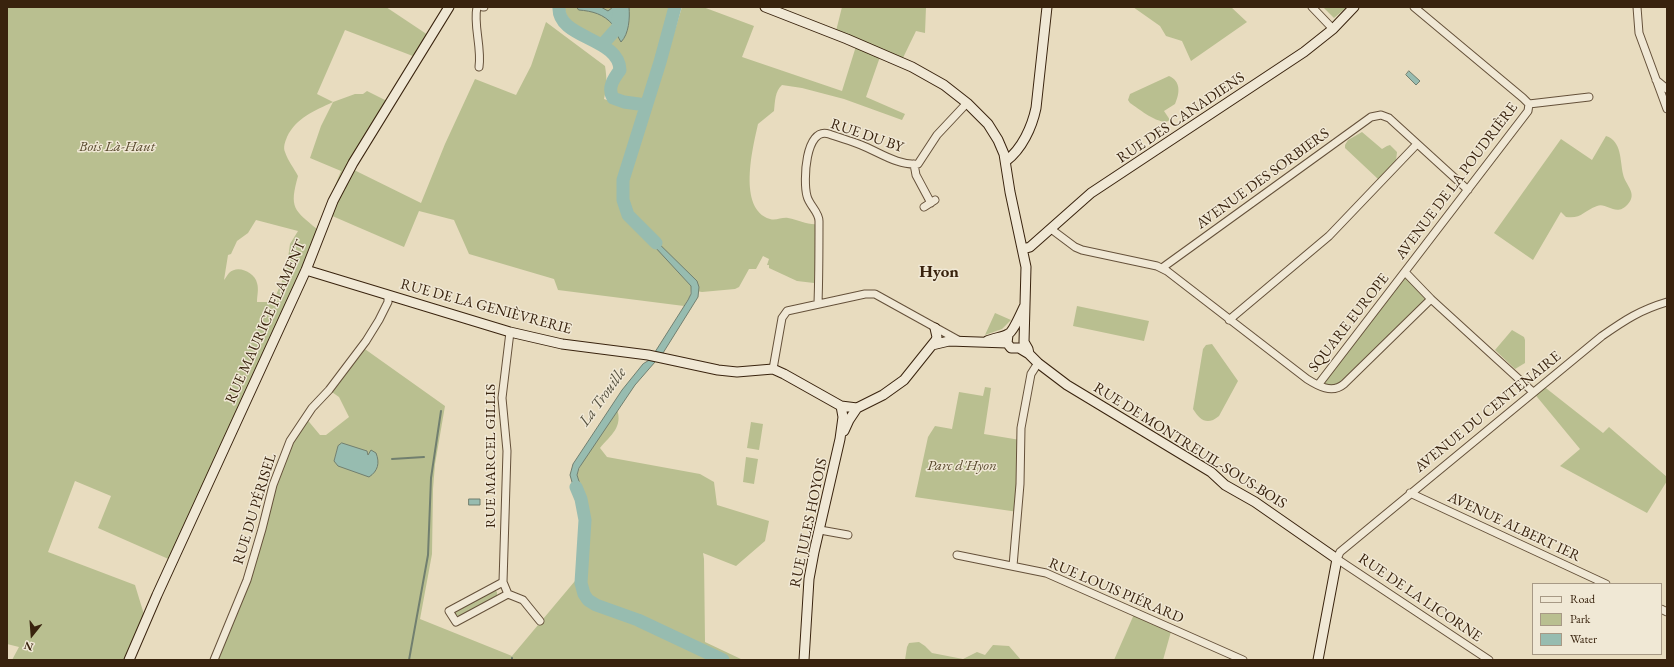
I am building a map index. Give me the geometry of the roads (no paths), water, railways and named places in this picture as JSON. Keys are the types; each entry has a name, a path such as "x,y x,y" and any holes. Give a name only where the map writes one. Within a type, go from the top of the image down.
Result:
{"street":[{"name":"RUE MAURICE FLAMENT","path":"129,660 306,270 333,201 345,177 449,7"},
{"path":"477,7 476,23 480,53 479,66"},
{"path":"765,7 912,67 944,85 967,103 988,124 998,140 1006,161 1010,192 1026,267 1024,307 1026,326 1022,342 1011,348 1009,336 1024,307"},
{"path":"1006,161 1021,143 1033,121 1036,108 1047,7"},
{"path":"1312,7 1333,29"},
{"name":"RUE DES CANADIENS","path":"1023,249 1030,247 1091,193 1304,52 1333,29 1354,7"},
{"name":"AVENUE DE LA POUDRIÈRE","path":"1414,7 1529,104 1526,116 1405,272 1431,299 1533,392"},
{"path":"1637,7 1639,33 1667,109"},
{"path":"1656,80 1667,89"},
{"path":"1529,104 1588,97"},
{"name":"RUE DU BY","path":"818,303 819,221 807,195 805,182 805,169 810,150 816,136 825,133 862,145 910,165 918,164 937,135 967,103"},
{"name":"AVENUE DES SORBIERS","path":"1162,268 1371,117 1381,115 1389,118 1417,144"},
{"path":"1228,320 1329,236 1417,144 1468,190"},
{"name":"RUE DU BY","path":"914,164 916,175 933,202 924,207"},
{"path":"1051,229 1075,247 1082,250 1162,268 1228,320 1307,379 1318,385"},
{"name":"RUE DE LA GENIÈVRERIE","path":"306,270 510,332 568,345 648,355 718,370 738,372 773,369"},
{"name":"SQUARE EUROPE","path":"1405,272 1318,385 1333,389 1340,387 1431,299"},
{"path":"935,328 937,337 934,343 904,380 883,395 857,408 841,406 773,369 782,318 787,311 818,303 865,294 875,294 958,341"},
{"name":"RUE DU PÉRISEL","path":"214,660 247,580 273,485 290,441 312,408 329,390 366,341 388,302 388,295"},
{"name":"AVENUE DU CENTENAIRE","path":"1337,559 1343,549 1602,336 1623,321 1645,309 1667,302"},
{"name":"RUE MARCEL GILLIS","path":"508,594 503,582 507,451 502,398 510,332"},
{"path":"934,343 943,341 986,342 999,336 1009,336 1020,332 1022,342"},
{"name":"RUE DE MONTREUIL-SOUS-BOIS","path":"1022,342 1029,354 1038,363 1070,387 1211,472 1225,485 1255,502 1337,559"},
{"path":"1013,566 1020,484 1021,428 1031,374 1038,363"},
{"name":"RUE JULES HOYOIS","path":"804,660 809,579 840,439 843,417 841,406"},
{"name":"RUE JULES HOYOIS","path":"840,439 849,420 857,408"},
{"name":"AVENUE ALBERT IER","path":"1410,493 1604,583"},
{"path":"820,530 848,535"},
{"name":"RUE LOUIS PIÉRARD","path":"957,555 1046,573 1243,660"},
{"path":"1318,660 1337,559"},
{"name":"RUE DE LA LICORNE","path":"1337,559 1489,660"},
{"path":"503,582 449,611 456,622 508,594 523,600 540,621"}],"water":[{"path":"577,7 601,7 608,11 613,7 629,7 628,26 624,39 621,42 617,35 613,36 613,25 606,18 593,12 579,10"},
{"path":"1409,71 1420,81 1416,85 1406,75"},
{"path":"645,230 697,281 699,287 698,297 663,353 655,352 688,300 691,294 691,286 642,233"},
{"path":"650,360 655,362 635,385 579,468 577,475 586,503 578,503 570,475 573,464 622,390 643,364"},
{"path":"342,443 367,451 368,455 371,450 376,453 378,463 372,475 369,477 338,466 334,461 338,446"},
{"path":"469,499 480,499 480,505 469,505"}],"waterway":[{"name":"La Trouille","path":"559,7 561,18 568,26 600,44 610,51 617,59 620,70 611,87 611,94 613,98 624,102 646,105"},
{"name":"La Trouille","path":"602,45 618,27 619,7"},
{"name":"La Trouille","path":"656,243 628,215 623,200 623,180 660,62 675,7"},
{"path":"409,660 428,555 431,478 441,411"},
{"path":"392,459 424,457"},
{"name":"La Trouille","path":"576,487 581,499 585,520 581,583 584,594 588,600 596,605 638,620 723,660"}],"district":[{"name":"Hyon","path":"939,272"}],"park label":[{"name":"Bois Là-Haut","path":"117,147"},
{"name":"Parc d'Hyon","path":"962,466"}]}
